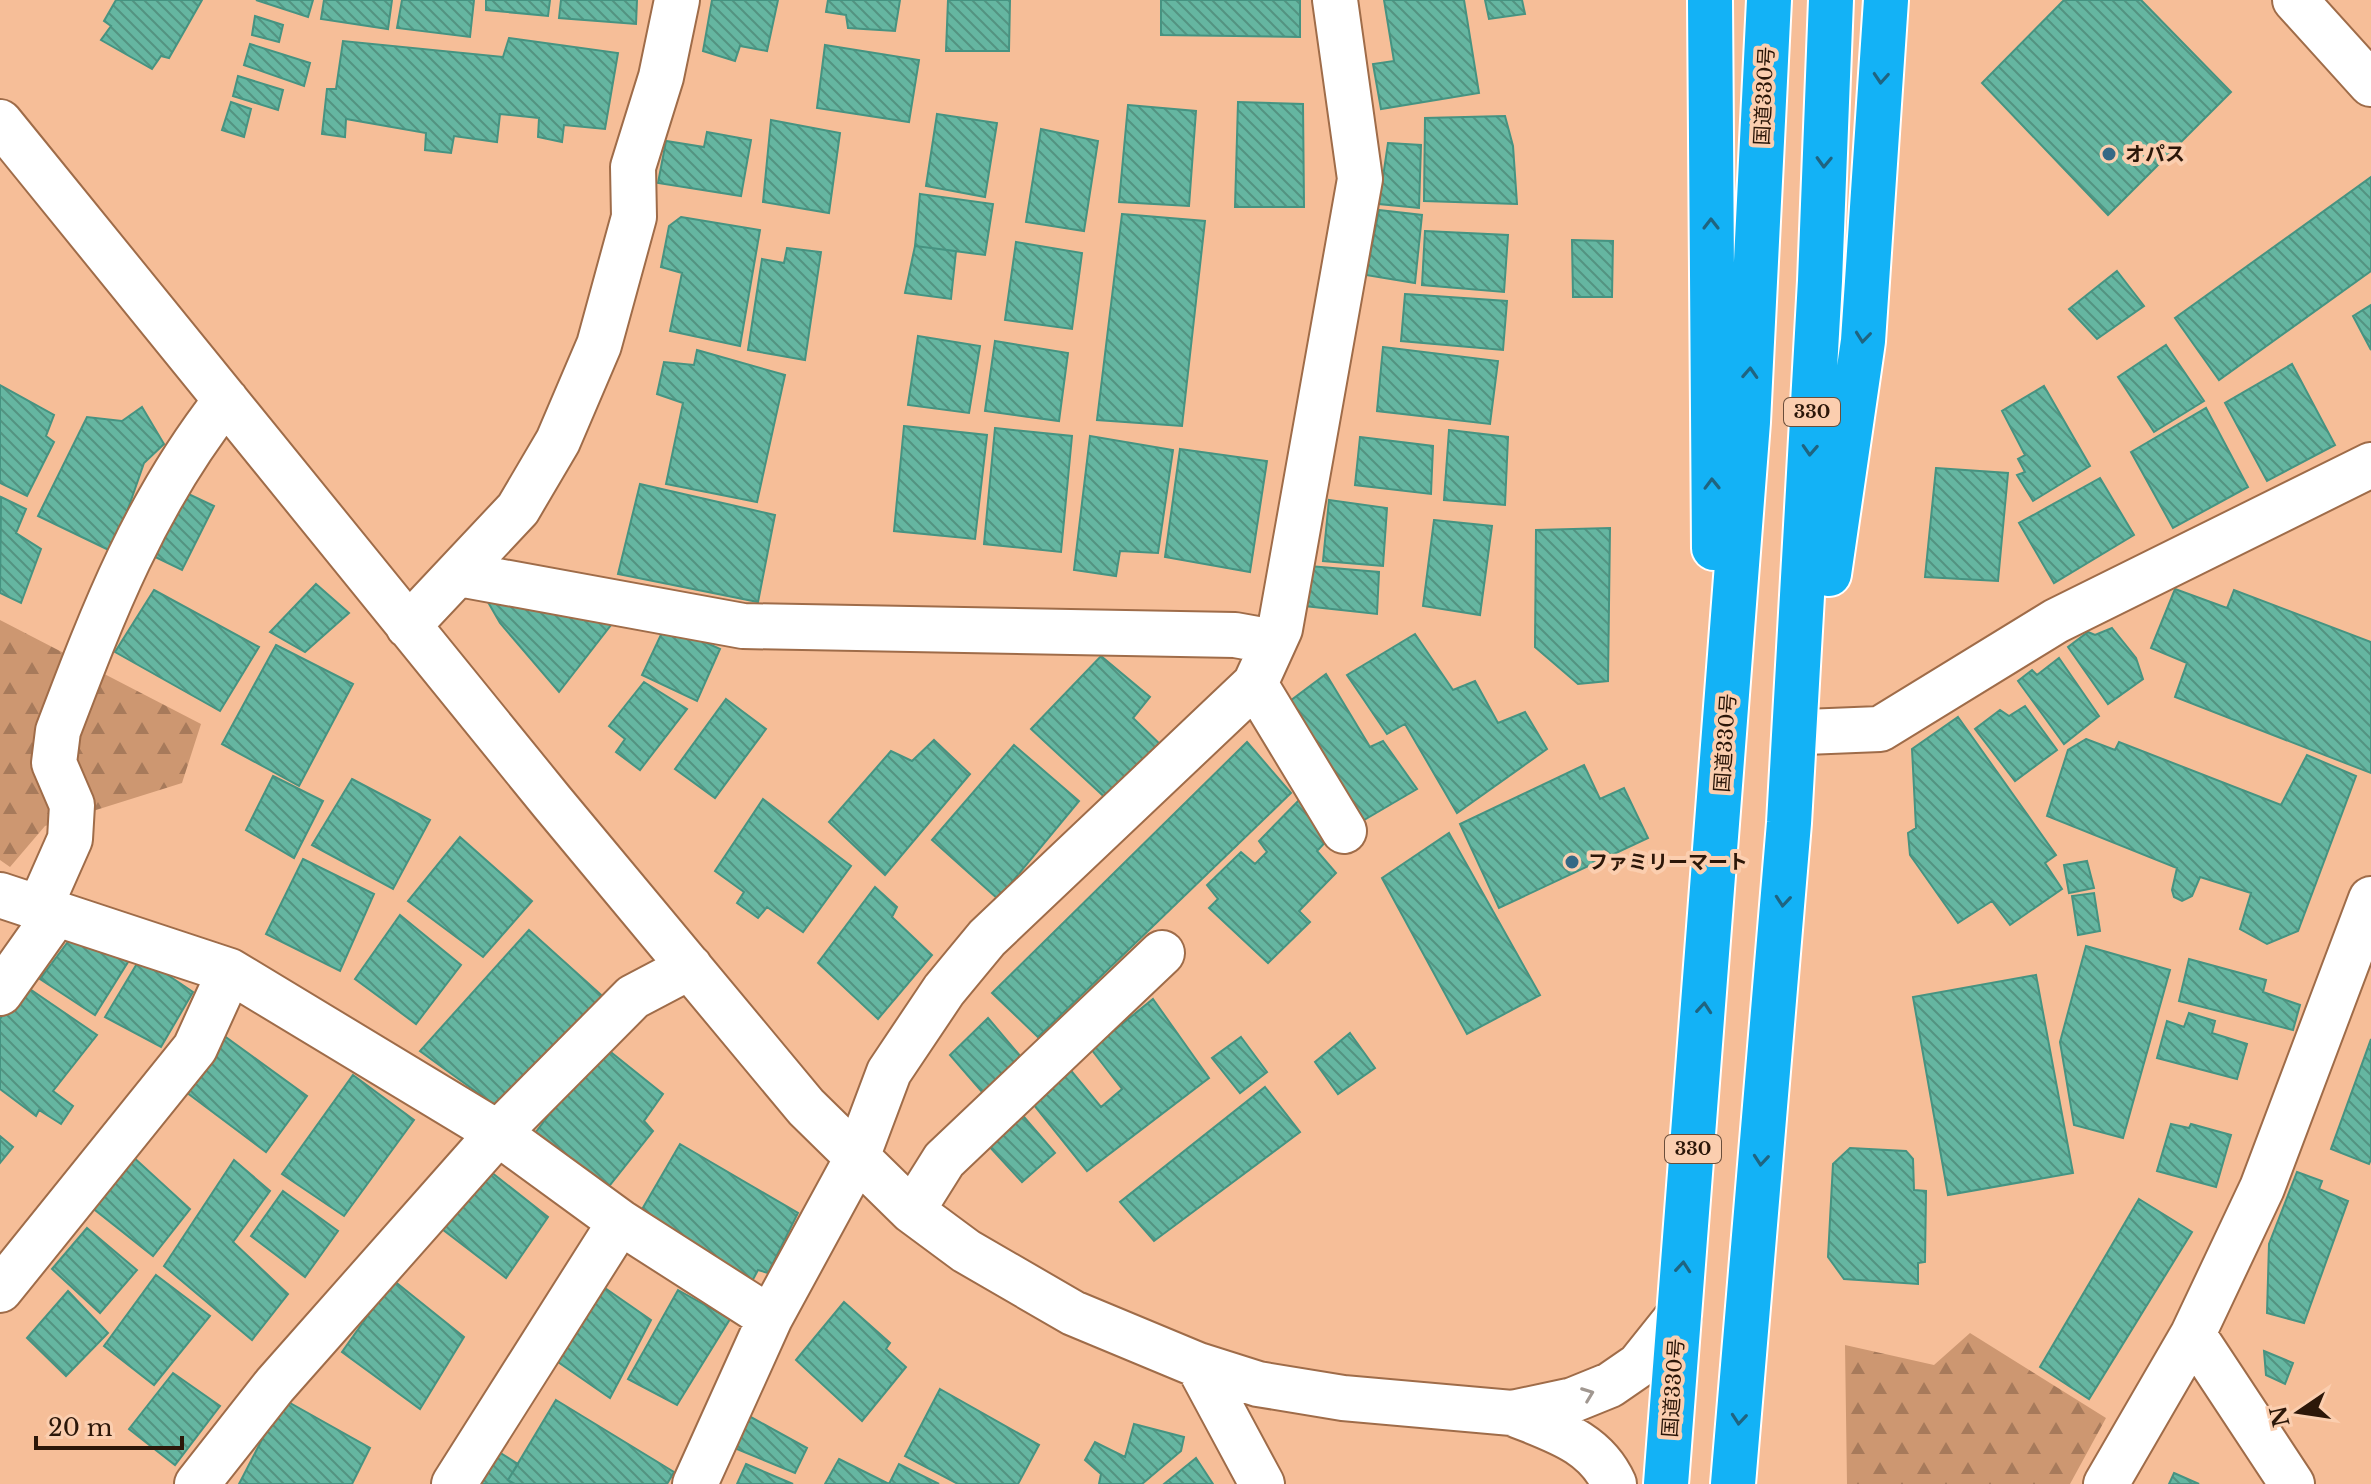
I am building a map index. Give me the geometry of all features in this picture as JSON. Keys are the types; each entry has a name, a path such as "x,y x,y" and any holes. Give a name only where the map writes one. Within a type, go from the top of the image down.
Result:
{"highway":[{"path":"1710,0 1712,465 1720,814"},
{"name":"国道330号","path":"1666,1484 1748,422 1769,0"},
{"name":"330","path":"1733,1484 1789,823 1819,297 1831,0"},
{"path":"1789,823 1863,341 1886,0"}],"street":[{"path":"408,626 518,509 558,441 599,345 634,217 633,167 661,77 677,0"},
{"path":"695,1484 770,1318 856,1160 889,1072 944,990 987,938 1255,684 1280,629 1360,179 1335,0"},
{"path":"2295,0 2371,84"},
{"path":"0,122 408,626 806,1107 856,1160 912,1211 1019,1285 1073,1313 1198,1365 1258,1384 1295,1391 1512,1413 1583,1444 1598,1456 1614,1484"},
{"path":"0,993 32,906 70,839 72,805 54,763 58,731 140,531 186,451 226,400"},
{"path":"1805,732 1880,729 2056,621 2371,465"},
{"path":"459,574 743,626 1235,635 1274,642"},
{"path":"1255,684 1344,831"},
{"path":"2106,1484 2193,1334 2262,1188 2371,899"},
{"path":"32,906 230,971 498,1133 620,1222 770,1318"},
{"path":"912,1211 944,1160 1162,953"},
{"path":"197,1484 275,1385 498,1133 633,997 690,967"},
{"path":"0,1290 90,1173 195,1048 230,971"},
{"path":"454,1484 620,1222"},
{"path":"1512,1413 1573,1400 1610,1385 1639,1365 1679,1315"},
{"path":"2193,1334 2292,1484"},
{"path":"1198,1365 1262,1484"}],"green space":[{"path":"0,620 201,724 182,783 45,826 10,867 0,860"},
{"path":"1970,1333 2106,1418 2070,1484 1847,1484 1845,1345 1934,1365"}],"building":[{"path":"116,0 202,0 169,58 161,56 152,69 101,40 111,26 104,21"},
{"path":"256,0 313,0 308,17"},
{"path":"324,0 392,0 388,29 321,19"},
{"path":"402,0 474,0 470,37 397,28"},
{"path":"486,0 550,0 548,16 486,10"},
{"path":"561,0 637,0 636,24 559,18"},
{"path":"712,0 778,0 767,51 740,46 735,61 703,51"},
{"path":"828,0 900,0 895,31 848,28 846,15 826,12"},
{"path":"948,0 1010,0 1009,51 946,51"},
{"path":"1161,0 1300,0 1300,37 1161,35"},
{"path":"1384,0 1464,0 1479,93 1381,109 1373,64 1394,61"},
{"path":"1485,0 1522,0 1525,14 1489,19"},
{"name":"オパス","path":"2064,0 2141,0 2231,92 2108,215 1982,83"},
{"path":"255,16 283,25 279,42 252,35"},
{"path":"509,38 618,53 605,129 564,125 562,142 538,137 539,118 500,114 497,142 454,136 451,153 425,150 426,133 346,119 345,137 322,134 327,89 336,89 343,41 503,57"},
{"path":"250,44 310,63 304,86 244,65"},
{"path":"825,45 919,60 909,122 817,108"},
{"path":"238,76 283,90 278,110 233,96"},
{"path":"231,102 251,109 244,137 222,130"},
{"path":"1238,102 1303,104 1304,207 1235,207"},
{"path":"1128,105 1196,111 1189,206 1119,202"},
{"path":"937,114 997,123 985,197 926,186"},
{"path":"1505,116 1513,146 1517,204 1424,201 1425,118"},
{"path":"771,120 840,133 829,213 763,202"},
{"path":"1041,129 1098,141 1084,231 1026,222"},
{"path":"707,132 751,140 741,196 658,183 666,141 704,147"},
{"path":"1388,143 1421,145 1419,208 1379,204"},
{"path":"2371,177 2371,271 2219,380 2175,318"},
{"path":"920,194 993,204 985,255 915,246"},
{"path":"1379,210 1422,215 1415,283 1366,275"},
{"path":"1122,214 1205,221 1182,426 1097,420"},
{"path":"681,217 760,230 740,346 670,331 682,273 661,267 669,226"},
{"path":"1425,231 1508,235 1504,292 1422,285"},
{"path":"1572,240 1613,241 1612,297 1573,297"},
{"path":"1016,242 1082,253 1072,329 1005,320"},
{"path":"915,246 956,251 951,299 905,293"},
{"path":"787,248 821,252 805,360 748,350 762,259 784,263"},
{"path":"2117,271 2144,306 2097,339 2069,309"},
{"path":"1405,294 1507,301 1503,350 1401,341"},
{"path":"2371,305 2371,350 2353,316"},
{"path":"918,336 980,346 969,413 908,405"},
{"path":"995,341 1068,353 1059,421 985,411"},
{"path":"2166,345 2204,401 2154,432 2118,377"},
{"path":"1383,347 1498,361 1490,424 1377,411"},
{"path":"697,350 785,375 757,502 666,484 683,403 657,394 664,362 694,365"},
{"path":"2292,364 2335,445 2267,481 2225,403"},
{"path":"0,385 54,415 46,436 54,442 27,496 0,483"},
{"path":"2044,386 2090,466 2033,501 2017,475 2025,472 2018,459 2025,455 2002,411"},
{"path":"142,407 164,444 144,463 113,552 38,516 87,417 122,421"},
{"path":"2206,408 2248,487 2173,528 2131,452"},
{"path":"904,426 987,435 975,539 894,531"},
{"path":"995,428 1072,436 1061,552 984,544"},
{"path":"1449,430 1508,437 1505,505 1444,500"},
{"path":"1090,436 1173,450 1158,553 1120,551 1116,576 1074,570"},
{"path":"1360,437 1433,446 1431,494 1355,485"},
{"path":"1180,449 1267,461 1250,572 1165,557"},
{"path":"1936,468 2008,473 1998,581 1925,577"},
{"path":"2100,478 2134,535 2054,583 2019,523"},
{"path":"640,484 775,515 758,602 618,574"},
{"path":"182,491 214,506 182,570 149,554"},
{"path":"1,497 26,509 16,533 41,549 21,603 0,593"},
{"path":"1329,500 1387,508 1383,566 1323,561"},
{"path":"1434,520 1492,526 1480,615 1423,606"},
{"path":"1610,528 1608,681 1578,684 1535,647 1536,530"},
{"path":"1309,566 1379,572 1377,614 1305,606"},
{"path":"316,584 349,613 305,652 270,632"},
{"path":"2175,589 2227,608 2234,590 2371,642 2371,773 2175,697 2187,663 2151,648"},
{"path":"154,590 259,647 220,711 115,652"},
{"path":"495,598 596,616 611,625 559,692 500,623 488,602"},
{"path":"666,624 720,649 697,701 642,675"},
{"path":"2112,628 2136,658 2143,679 2108,704 2068,647 2088,632 2095,635"},
{"path":"1415,634 1453,690 1475,681 1498,723 1525,712 1547,749 1457,813 1405,724 1387,734 1347,675"},
{"path":"276,645 353,684 299,786 222,744"},
{"path":"1101,656 1150,697 1133,718 1164,748 1111,803 1031,729"},
{"path":"2059,658 2099,716 2064,744 2018,681 2032,670 2037,675"},
{"path":"1326,674 1370,747 1383,741 1417,789 1359,823 1282,707"},
{"path":"644,682 687,709 640,770 616,752 625,739 609,726"},
{"path":"726,699 766,729 715,798 675,769"},
{"path":"2025,706 2057,750 2015,781 1975,729 2000,710 2009,716"},
{"path":"1958,717 2056,855 2045,863 2062,889 2010,925 1992,901 1958,923 1910,855 1908,833 1916,828 1912,749"},
{"path":"2086,739 2115,750 2119,742 2281,805 2307,755 2356,776 2298,931 2267,944 2240,929 2251,893 2200,877 2192,896 2182,901 2174,897 2172,890 2177,868 2047,816 2068,750"},
{"path":"934,740 970,774 885,875 829,822 891,751 912,761"},
{"path":"1247,742 1291,793 1038,1037 992,993"},
{"path":"1014,745 1079,801 998,899 932,840"},
{"path":"1584,765 1600,799 1624,788 1648,838 1499,908 1460,824"},
{"path":"273,776 323,801 294,858 246,830"},
{"path":"352,779 430,820 393,889 312,845"},
{"path":"1302,797 1332,835 1317,851 1336,873 1299,911 1310,922 1268,963 1209,908 1218,899 1207,885 1241,852 1255,864 1267,852 1259,841"},
{"path":"763,799 851,866 803,932 767,907 758,918 737,903 744,892 715,871"},
{"path":"1449,833 1540,995 1467,1034 1382,878"},
{"path":"460,837 532,901 483,957 408,901"},
{"path":"303,859 374,894 340,971 266,934"},
{"path":"2087,861 2094,888 2069,893 2064,865"},
{"path":"875,887 897,907 892,917 932,955 878,1019 818,963"},
{"path":"2094,893 2100,931 2078,935 2072,896"},
{"path":"400,915 461,965 416,1024 355,979"},
{"path":"529,930 609,1002 500,1109 420,1051"},
{"path":"76,931 128,962 95,1015 40,979"},
{"path":"2086,946 2170,970 2123,1138 2074,1125 2060,1042"},
{"path":"141,957 193,992 161,1047 105,1017"},
{"path":"2189,959 2266,980 2263,992 2300,1005 2293,1030 2179,1001"},
{"path":"2036,975 2073,1173 1948,1195 1913,997"},
{"path":"24,985 97,1035 53,1091 73,1106 61,1124 39,1110 36,1116 0,1089 0,1019"},
{"path":"1153,999 1209,1078 1087,1171 1030,1100 1068,1067 1101,1107 1122,1089 1091,1049"},
{"path":"2189,1013 2215,1021 2212,1033 2247,1044 2237,1079 2157,1058 2167,1021 2184,1027"},
{"path":"988,1018 1021,1057 983,1093 950,1055"},
{"path":"1350,1033 1375,1068 1338,1094 1315,1062"},
{"path":"223,1035 307,1096 266,1152 186,1092"},
{"path":"1241,1037 1267,1072 1240,1093 1212,1058"},
{"path":"2371,1039 2371,1159 2369,1164 2331,1149"},
{"path":"602,1045 663,1094 644,1121 653,1131 602,1195 529,1141"},
{"path":"353,1075 414,1120 344,1216 282,1174"},
{"path":"1265,1087 1300,1132 1154,1241 1120,1202"},
{"path":"1018,1110 1055,1153 1022,1182 987,1144"},
{"path":"2171,1124 2189,1128 2191,1124 2231,1135 2216,1187 2157,1171"},
{"path":"0,1136 13,1147 0,1163"},
{"path":"680,1144 798,1213 768,1273 758,1270 750,1285 637,1218"},
{"path":"1850,1148 1906,1151 1913,1159 1914,1190 1926,1191 1925,1262 1918,1263 1918,1284 1844,1279 1828,1257 1833,1164"},
{"path":"131,1155 190,1209 153,1256 90,1206"},
{"path":"234,1160 270,1191 233,1242 288,1294 252,1340 164,1266"},
{"path":"486,1168 548,1217 506,1278 442,1229"},
{"path":"2297,1172 2322,1181 2319,1189 2348,1201 2304,1323 2267,1313 2269,1244"},
{"path":"283,1191 338,1231 305,1277 251,1236"},
{"path":"2139,1199 2192,1232 2089,1399 2040,1367"},
{"path":"87,1228 137,1270 100,1313 52,1269"},
{"path":"156,1275 210,1316 154,1385 104,1346"},
{"path":"592,1279 651,1320 610,1398 545,1353"},
{"path":"393,1280 464,1337 420,1409 342,1352"},
{"path":"678,1290 730,1319 677,1405 628,1379"},
{"path":"68,1291 108,1333 66,1376 27,1338"},
{"path":"844,1302 890,1343 886,1349 906,1367 862,1421 796,1360"},
{"path":"2264,1351 2293,1363 2285,1384 2266,1375"},
{"path":"173,1373 220,1406 175,1465 129,1429"},
{"path":"940,1389 1039,1445 1018,1484 958,1484 905,1456"},
{"path":"283,1399 370,1448 352,1484 239,1484"},
{"path":"556,1400 674,1472 667,1484 515,1484 508,1480"},
{"path":"749,1416 807,1448 795,1473 732,1447"},
{"path":"1134,1424 1184,1437 1181,1451 1142,1484 1099,1484 1101,1474 1085,1460 1095,1442 1125,1457"},
{"path":"499,1452 518,1464 508,1480 515,1484 481,1484"},
{"path":"1196,1458 1213,1484 1164,1484"},
{"path":"839,1459 889,1484 825,1484"},
{"path":"746,1464 793,1484 737,1484"},
{"path":"899,1464 939,1484 889,1484"},
{"path":"2174,1473 2199,1484 2169,1484"}],"place":[{"name":"オパス","path":"2109,154"},
{"name":"ファミリーマート","path":"1572,862"}]}
